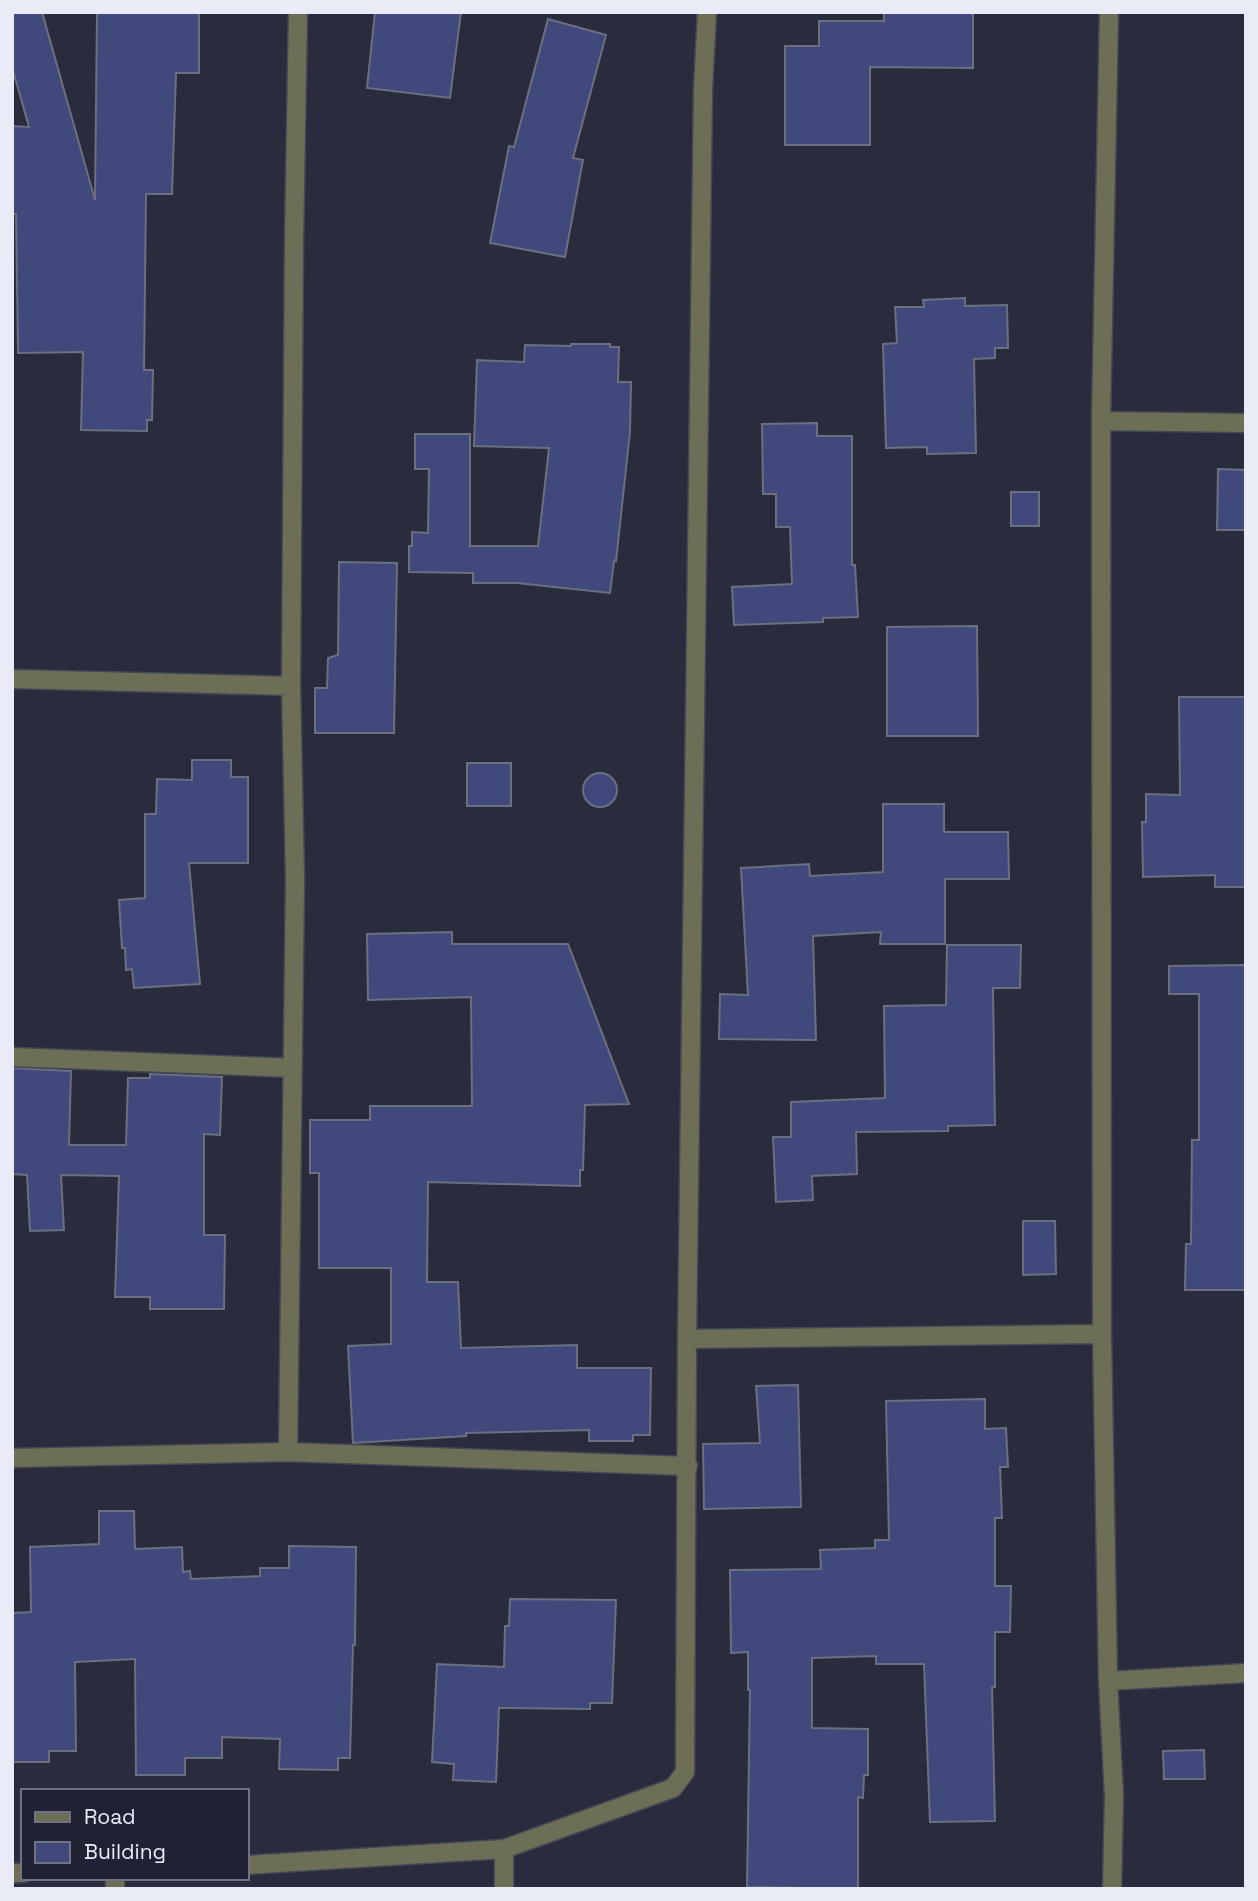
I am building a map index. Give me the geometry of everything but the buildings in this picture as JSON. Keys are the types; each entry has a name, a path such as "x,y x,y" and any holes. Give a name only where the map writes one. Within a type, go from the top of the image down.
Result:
{"street":[{"path":"288,1452 295,880 291,686 298,12"},
{"path":"248,1865 504,1849 673,1788 685,1772 687,1339 703,89 707,12"},
{"path":"1110,12 1101,421 1102,1334 1108,1681 1114,1796 1111,1889"},
{"path":"1101,421 1246,423"},
{"path":"12,679 291,686"},
{"path":"12,1057 293,1068"},
{"path":"687,1339 1102,1334"},
{"path":"12,1458 288,1452 688,1465"},
{"path":"1108,1681 1246,1673"},
{"path":"504,1849 504,1889"}]}
